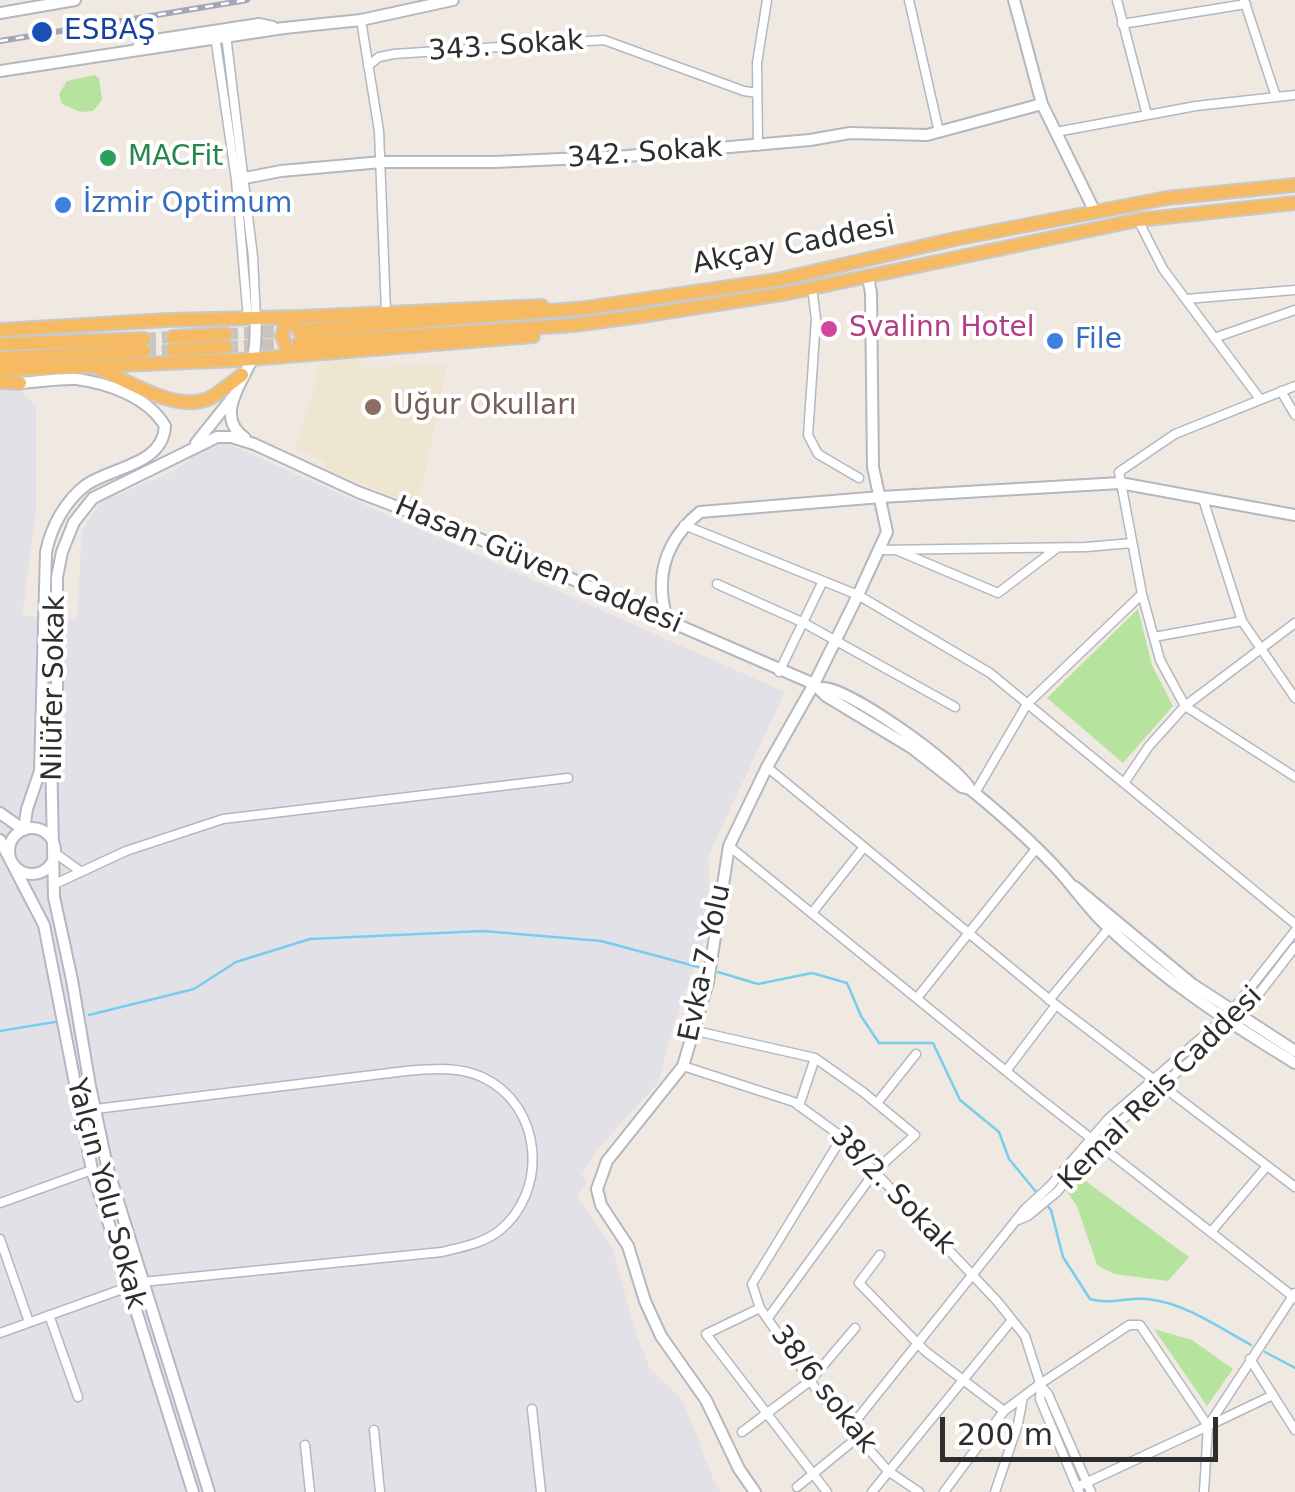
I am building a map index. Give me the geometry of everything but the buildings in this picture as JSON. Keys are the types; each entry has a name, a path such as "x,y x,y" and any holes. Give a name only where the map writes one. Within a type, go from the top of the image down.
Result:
{"highway":[{"name":"Akçay Caddesi","path":"299,336 574,309 777,280 955,239 1167,198 1295,184"},
{"name":"Akçay Caddesi","path":"299,336 463,344 546,335 574,325 812,288 1138,220 1295,203"},
{"path":"0,370 238,360 254,357 299,336 386,312 527,304 574,309"},
{"path":"0,330 252,319 299,336"},
{"path":"173,343 226,340"},
{"path":"0,344 144,345 0,358"},
{"path":"96,367 169,399 194,403 210,398 242,375"},
{"path":"0,382 20,383"}],"street":[{"path":"0,13 75,0"},
{"path":"0,71 220,35 361,20 452,0"},
{"path":"758,146 756,63 767,0"},
{"path":"908,0 940,132"},
{"path":"1014,0 1042,104 1096,212"},
{"path":"1117,0 1147,115"},
{"path":"1122,24 1245,2 1276,97"},
{"path":"361,20 382,162 386,312"},
{"path":"220,35 245,178 256,290 252,319"},
{"path":"176,460 205,436 254,357 220,35"},
{"name":"343. Sokak","path":"368,66 394,54 604,40 744,92 757,93"},
{"path":"1056,132 1295,95"},
{"name":"342. Sokak","path":"245,178 281,170 382,162 552,160 758,146 850,133 927,135 1042,104"},
{"path":"1138,220 1163,269 1260,399"},
{"path":"868,277 873,467 881,497"},
{"path":"812,288 816,319 808,434 818,454 859,478"},
{"path":"1186,299 1295,290"},
{"path":"1214,338 1295,310"},
{"name":"Nilüfer Sokak","path":"20,383 74,379 114,389 142,401 165,426 158,448 149,456 90,482 75,494 50,535 46,552 40,772 26,809 24,830"},
{"path":"1293,774 1185,706 1160,660 1142,594 1118,472 1176,434 1295,386"},
{"path":"1280,391 1295,416"},
{"path":"232,398 231,418 238,434 254,444"},
{"path":"176,460 217,438 232,437 254,444"},
{"name":"Hasan Güven Caddesi","path":"254,444 358,492 461,531 667,619 779,672 829,687 883,717 965,779 972,791 1070,884 1108,928 1170,981 1295,1051"},
{"name":"Nilüfer Sokak","path":"55,852 51,750 57,693 57,576 72,526 93,498 176,460"},
{"path":"667,619 662,601 662,572 668,549 684,525 700,512 1120,483 1295,515"},
{"name":"Evka-7 Yolu","path":"756,1492 739,1470 706,1400 661,1336 628,1246 598,1198 598,1180 607,1161 682,1066 708,982 729,846 766,767 817,686 886,532 881,497"},
{"path":"1203,498 1242,621 1295,698"},
{"path":"684,525 858,596 990,673 1295,928"},
{"path":"878,550 1132,543"},
{"path":"892,548 998,594 1058,548"},
{"path":"779,672 824,581"},
{"path":"718,584 804,623 955,706"},
{"path":"972,791 1027,704 1142,594"},
{"path":"1154,637 1242,621"},
{"path":"1124,784 1149,746 1185,706 1295,622"},
{"path":"766,767 1052,1003 1295,1188"},
{"path":"55,884 169,835 222,819 568,778"},
{"path":"0,814 24,830"},
{"path":"55,852 49,866 36,873 22,871 12,861 13,839 24,830 39,829 46,833 55,852 80,871"},
{"name":"Yalçın Yolu Sokak","path":"0,840 44,924 92,1170 193,1492"},
{"path":"729,846 1006,1072 1294,1296 1208,1426 1204,1492"},
{"path":"812,913 864,846"},
{"path":"916,998 1035,850"},
{"name":"Yalçın Yolu Sokak","path":"55,852 54,897 107,1166 209,1492"},
{"name":"Hasan Güven Caddesi","path":"1070,884 1232,1018 1295,1063"},
{"path":"1006,1072 1108,928"},
{"name":"Kemal Reis Caddesi","path":"850,1428 1018,1220 1152,1081 1232,1018 1295,928"},
{"name":"Kemal Reis Caddesi","path":"1094,1140 1160,1087 1232,1018 1295,948"},
{"path":"696,1030 815,1058 914,1135 876,1170 768,1318"},
{"path":"876,1103 916,1054"},
{"path":"800,1106 815,1058"},
{"name":"38/2. Sokak","path":"682,1066 800,1106 842,1137 876,1170 1025,1336 1040,1385 1040,1399 1078,1489"},
{"path":"0,1333 142,1282 427,1253 480,1242 499,1231 520,1209 530,1189 534,1157 518,1109 502,1090 482,1078 442,1068 79,1110"},
{"path":"828,1492 706,1334 760,1308 752,1284 842,1137"},
{"path":"1211,1232 1267,1166"},
{"path":"0,1202 92,1170"},
{"path":"0,1239 29,1322"},
{"path":"880,1255 858,1283 916,1343 1004,1411"},
{"name":"38/6 sokak","path":"760,1308 810,1380 850,1428 888,1471 919,1492"},
{"path":"49,1315 78,1397"},
{"path":"872,1492 1012,1320"},
{"path":"944,1492 1004,1411 1129,1324 1140,1325 1208,1426"},
{"path":"742,1432 810,1380 855,1328"},
{"path":"1250,1360 1295,1430"},
{"name":"38/2. Sokak","path":"1040,1385 1048,1394 1091,1492"},
{"path":"1078,1489 1273,1395"},
{"path":"995,1492 1023,1398"},
{"path":"532,1409 541,1492"},
{"path":"374,1430 380,1492"},
{"path":"797,1487 858,1436"},
{"path":"305,1445 310,1492"}],"shaded area":[{"name":"Uğur Okulları","path":"358,358 360,367 447,366 418,507 324,468 325,462 295,448 322,360"},
{"path":"0,388 17,388 36,405 36,510 22,616 77,619 82,530 102,501 172,472 217,439 785,692 708,856 711,919 672,1029 659,1082 595,1152 582,1175 587,1183 577,1197 612,1247 650,1369 683,1401 721,1492 0,1492"}],"green space":[{"path":"95,75 99,78 102,100 93,111 80,112 62,104 59,94 67,81"},
{"path":"1138,609 1152,665 1173,706 1123,763 1047,698"},
{"path":"1076,1174 1189,1257 1168,1281 1114,1274 1097,1265 1077,1206 1065,1189"},
{"path":"1154,1329 1192,1340 1233,1369 1207,1406"}],"waterway":[{"path":"89,1015 194,989 236,962 310,939 483,931 601,941 702,968"},
{"path":"718,972 758,984 812,973 847,983 861,1016 879,1043 933,1043 960,1100 999,1132 1009,1159 1051,1210 1063,1257 1090,1299 1161,1301 1201,1317 1251,1345"},
{"path":"0,1031 55,1022"},
{"path":"1265,1352 1295,1368"}],"tunnel":[{"path":"226,334 291,331"},
{"path":"144,339 173,337"},
{"path":"226,347 294,343"},
{"path":"144,351 173,350"}],"railway":[{"path":"0,41 247,0"}],"place":[{"name":"ESBAŞ","path":"42,32"},
{"name":"MACFit","path":"108,158"},
{"name":"İzmir Optimum","path":"63,205"},
{"name":"Svalinn Hotel","path":"829,329"},
{"name":"File","path":"1055,341"},
{"name":"Uğur Okulları","path":"373,407"}]}
